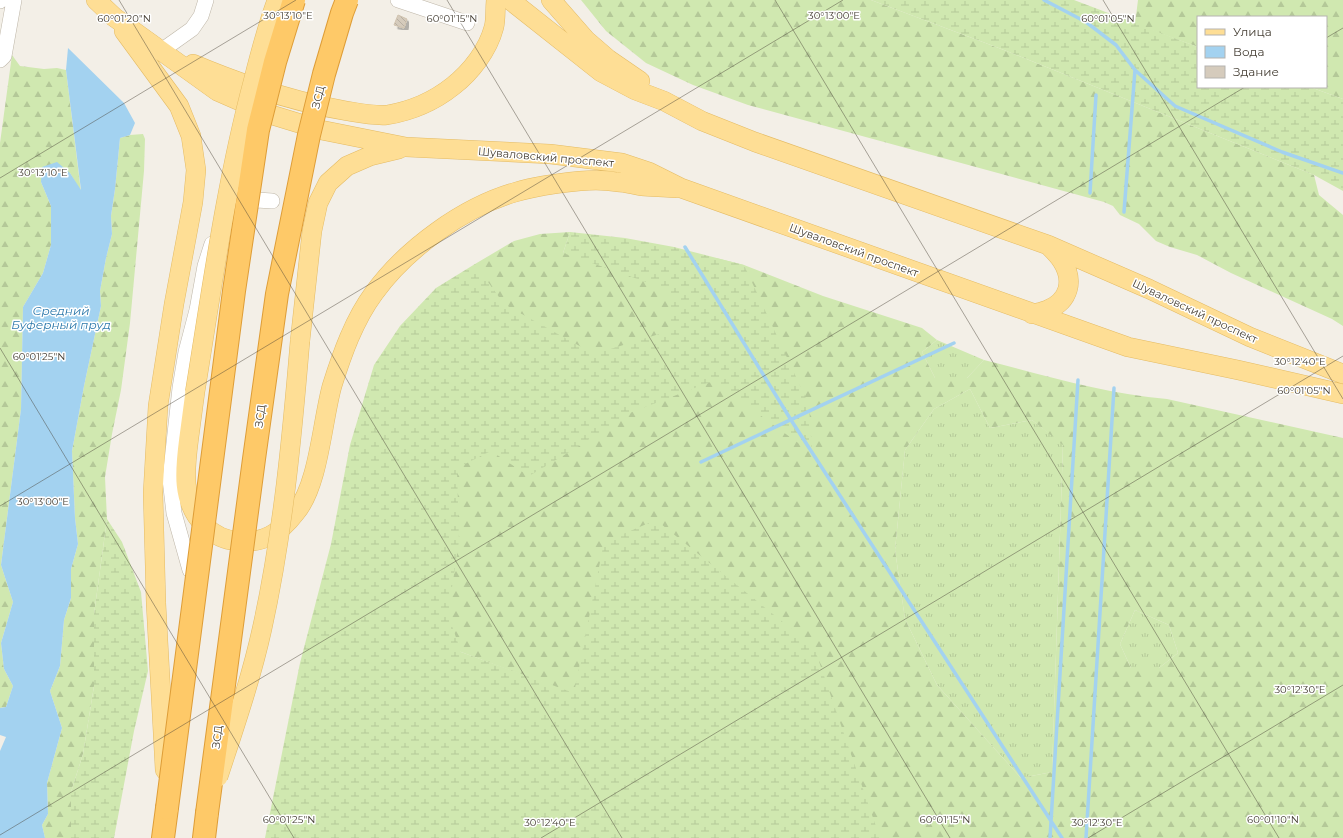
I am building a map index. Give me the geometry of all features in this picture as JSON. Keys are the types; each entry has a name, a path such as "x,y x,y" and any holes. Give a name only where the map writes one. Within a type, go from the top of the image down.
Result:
{"highway":[{"path":"163,838 234,291 258,130 275,62 294,0"},
{"name":"ЗСД","path":"204,838 252,467 277,294 309,135 324,74 347,0"}],"main road":[{"name":"Шуваловский проспект","path":"96,0 114,17 217,91 272,115 321,130 406,147 550,154 622,163 649,172 681,188 1128,347 1245,371 1343,394"},
{"path":"276,0 244,116 226,201 195,392 186,462 185,484 189,503 198,520 212,533 230,540 249,542 264,539 282,528 298,510 309,488 315,467 330,395 339,364 354,326 373,294 400,262 428,238 475,208 515,192 548,185 596,181 617,182 641,186 681,188"},
{"path":"162,51 222,76 279,96 334,109 357,113 385,115 414,109 441,96 466,76 482,54 494,27 496,0"},
{"name":"Шуваловский проспект","path":"510,0 601,72 635,90 664,101 702,121 755,142 1048,245 1149,288 1250,337 1343,374"},
{"path":"551,0 586,40 608,59 664,101"},
{"path":"114,17 179,106 191,136 196,170 193,202 174,304 158,406 153,493 156,603 167,808"},
{"path":"207,813 243,700 262,630 276,553 289,462 312,231 318,203 328,182 347,166 370,156 406,147"},
{"name":"Шуваловский проспект","path":"1032,314 1049,309 1061,301 1069,288 1069,274 1062,260 1048,245"}],"street":[{"path":"0,60 4,56 14,0"},
{"path":"162,51 192,29 201,16 206,0"},
{"path":"396,1 467,23"},
{"path":"190,570 174,513 170,479 180,388 186,352 197,310 205,266 212,241 235,210 257,200 272,201"}],"green space":[{"path":"581,0 871,0 1004,50 1314,175 1319,195 1343,215 1343,326 1332,319 1231,273 1197,255 1156,241 1139,224 1120,215 1113,206 1104,202 748,105 693,85 646,63 606,31"},
{"path":"871,0 1074,0 1197,47 1197,88 1313,88 1343,99 1343,191 1314,175 1004,50"},
{"path":"1138,0 1343,0 1343,99 1313,88 1327,88 1327,16 1197,16 1197,47 1135,24"},
{"path":"12,55 20,66 44,69 57,68 66,70 81,192 70,173 41,182 51,206 51,245 43,273 23,307 21,409 1,565 13,602 1,643 4,669 13,686 6,707 0,708 0,143"},
{"path":"143,134 145,139 144,171 130,323 121,390 105,477 107,519 94,614 94,686 83,754 71,792 71,838 45,838 42,825 48,814 47,783 62,728 50,691 60,666 64,620 71,598 71,569 78,544 75,518 72,451 101,306 100,291 112,234 111,216 120,138 130,135"},
{"path":"570,232 563,253 716,258 744,265 823,296 922,328 937,340 922,352 935,378 967,378 984,360 1052,378 1121,393 1167,399 1343,438 1343,838 620,838 574,694 461,652 343,512 475,264 514,241 540,234","holes":["970,389 990,428 1032,420 1063,445 1052,772 1021,778 937,685 905,619 895,550 905,450 934,409","1135,610 1169,625 1178,653 1159,668 1131,668 1120,644"]},
{"path":"570,232 625,238 674,247 744,265 809,405 812,453 713,381 627,414 576,448 529,476 491,451 457,468 459,541 448,614 461,652 574,693 604,542 656,520 814,647 880,838 265,838 300,663 331,544 350,445 374,365 400,326 436,288 475,264 504,304 594,354 669,331 669,290 563,253"},
{"path":"937,340 984,360 967,378 935,378 922,352"},
{"path":"970,389 990,428 1032,420 1063,444 1052,772 1021,778 937,685 905,619 895,550 905,450 934,409"},
{"path":"107,519 122,542 141,592 148,671 134,731 114,838 71,838 71,792 83,754 94,686 94,614"},
{"path":"1135,610 1169,625 1178,653 1159,668 1131,668 1120,644"}],"water":[{"name":"Средний Буферный пруд","path":"68,48 124,103 135,123 130,135 120,138 111,216 112,234 100,291 101,306 72,451 75,518 78,544 71,569 71,598 64,620 60,666 50,691 62,728 47,783 48,814 42,825 45,838 0,838 0,751 6,737 0,735 0,708 6,707 13,686 4,669 1,643 13,602 1,565 21,409 23,307 43,273 51,245 51,206 41,182 42,167 57,162 70,173 81,190 66,70"}],"building":[{"path":"398,15 407,19 404,28 394,25"}],"waterway":[{"path":"1044,0 1086,22 1116,45 1135,70 1175,106 1282,152 1343,173"},
{"path":"1124,212 1135,70"},
{"path":"1090,193 1096,95"},
{"path":"685,247 791,420 1062,838"},
{"path":"701,462 954,343"},
{"path":"1050,838 1078,380"},
{"path":"1086,838 1114,388"}]}
